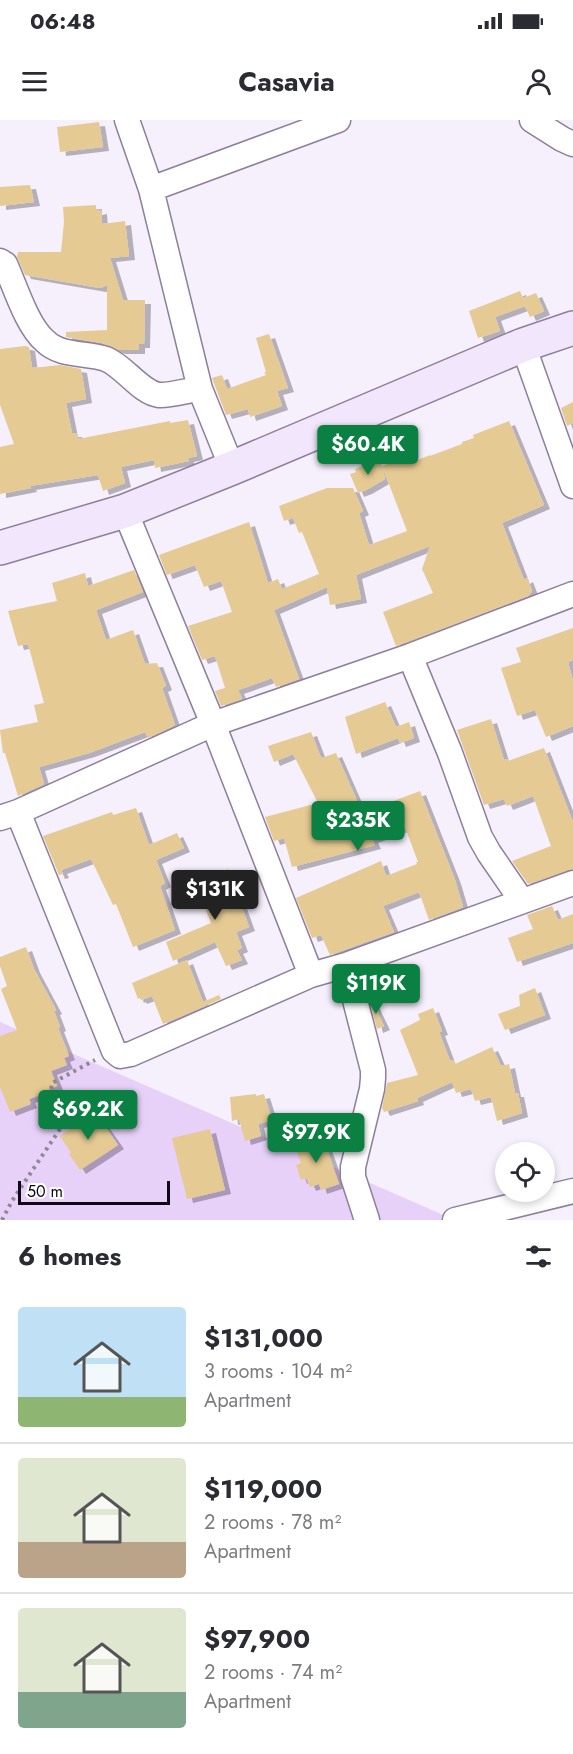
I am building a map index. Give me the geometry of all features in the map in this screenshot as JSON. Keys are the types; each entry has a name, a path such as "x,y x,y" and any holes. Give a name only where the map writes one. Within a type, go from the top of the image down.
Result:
{"main road":[{"path":"0,548 125,511 523,345 573,328"}],"street":[{"path":"128,120 151,189 200,389 232,468"},
{"path":"151,189 338,120"},
{"path":"532,120 565,134"},
{"path":"0,261 5,264 37,333 46,343 62,351 107,360 145,388 160,395 200,389"},
{"path":"523,345 573,486"},
{"path":"125,511 213,724 311,975"},
{"path":"573,594 411,656 213,724 9,815 114,1051 120,1056 131,1054 311,975 573,883"},
{"path":"411,656 450,753 480,837 522,901"},
{"path":"346,964 373,1070 372,1089 353,1167 353,1177 367,1220"},
{"path":"455,1220 573,1191"}],"path":[{"path":"2,1220 60,1129 62,1119 51,1092 52,1083 114,1051"}],"shaded area":[{"path":"0,1022 455,1220 0,1220"}],"building":[{"path":"99,122 103,147 60,152 57,127"},
{"path":"30,185 34,202 0,206 0,187"},
{"path":"96,205 96,211 101,210 102,224 125,221 129,256 110,258 123,300 145,300 144,344 139,344 139,350 119,350 102,343 66,337 66,332 107,330 107,285 100,288 25,275 17,257 18,252 61,252 63,207"},
{"path":"520,291 523,298 536,293 544,311 530,317 525,306 495,317 500,331 478,338 469,311"},
{"path":"269,334 288,388 277,391 282,406 250,417 248,409 226,415 212,378 222,375 227,389 266,375 256,338"},
{"path":"29,347 32,368 60,365 81,369 86,399 66,403 72,433 76,433 78,439 170,421 170,423 188,420 197,456 188,458 189,461 155,468 154,460 121,467 125,483 103,491 98,475 30,486 31,488 0,494 0,447 14,444 0,405 0,349"},
{"path":"573,402 573,423 567,426 561,408"},
{"path":"509,421 544,505 502,523 524,580 527,578 532,591 528,596 396,646 383,612 433,593 422,569 430,546 356,575 361,599 330,605 327,587 274,610 299,679 276,687 272,678 238,690 242,699 221,706 215,691 225,688 215,656 202,660 188,626 232,612 221,581 204,587 195,565 167,576 159,555 249,522 268,583 278,579 282,589 319,574 302,532 299,533 293,518 284,521 279,506 327,488 353,488 363,511 359,513 369,545 407,531 382,466 407,456 410,463 430,456 462,444 474,438 473,435"},
{"path":"381,462 385,479 358,493 350,474 356,472 355,469 370,463"},
{"path":"134,570 143,592 96,610 106,640 133,630 145,664 157,663 166,686 162,688 175,725 148,738 145,732 89,753 39,767 44,784 18,796 5,753 3,753 0,730 38,722 34,705 44,703 28,644 18,646 8,611 57,601 52,583 85,573 88,586"},
{"path":"573,628 573,660 568,662 573,681 573,726 546,737 535,710 517,716 501,668 521,662 516,648"},
{"path":"385,702 396,727 409,722 414,738 400,743 398,738 356,754 345,717"},
{"path":"491,719 504,760 508,759 508,761 544,748 573,822 573,869 528,884 512,861 551,846 533,796 507,806 504,799 484,805 457,730"},
{"path":"311,732 321,758 336,753 361,810 374,805 375,808 420,791 455,880 463,907 429,920 419,892 383,906 394,932 330,955 321,935 312,938 296,898 381,861 386,876 418,862 405,827 372,839 375,845 292,867 284,838 274,841 265,817 318,803 293,754 274,762 268,746"},
{"path":"136,808 149,845 177,833 184,848 156,860 165,883 160,886 175,930 133,947 116,904 113,905 91,859 61,870 63,874 59,875 43,836 112,812 113,815"},
{"path":"228,869 249,927 236,932 242,948 237,950 242,960 226,966 215,942 173,961 166,942 211,923 195,881"},
{"path":"552,906 558,920 573,914 573,943 517,962 508,938 533,929 527,915"},
{"path":"26,947 34,969 56,1010 54,1011 60,1027 58,1028 69,1056 64,1058 67,1065 51,1071 57,1086 29,1099 31,1104 10,1112 0,1087 0,1036 17,1030 1,989 7,986 0,966 0,957"},
{"path":"187,960 203,1002 219,995 221,999 163,1024 152,996 138,999 132,983"},
{"path":"535,988 545,1015 505,1030 498,1014 520,1006 519,995"},
{"path":"367,991 384,1026 377,1029"},
{"path":"433,1008 450,1061 454,1060 455,1064 492,1047 501,1066 509,1064 522,1113 497,1121 491,1097 475,1101 471,1089 456,1093 452,1082 417,1098 418,1101 384,1112 382,1108 387,1083 418,1075 400,1030 420,1020 418,1014"},
{"path":"256,1094 256,1096 264,1094 272,1120 258,1124 261,1136 245,1141 239,1119 232,1121 230,1097"},
{"path":"95,1112 118,1145 80,1170 60,1136"},
{"path":"210,1129 225,1190 187,1199 172,1138"},
{"path":"322,1135 339,1184 321,1190 319,1184 310,1187 306,1178 301,1180 296,1165 301,1163 296,1149 303,1147 301,1142"}]}
